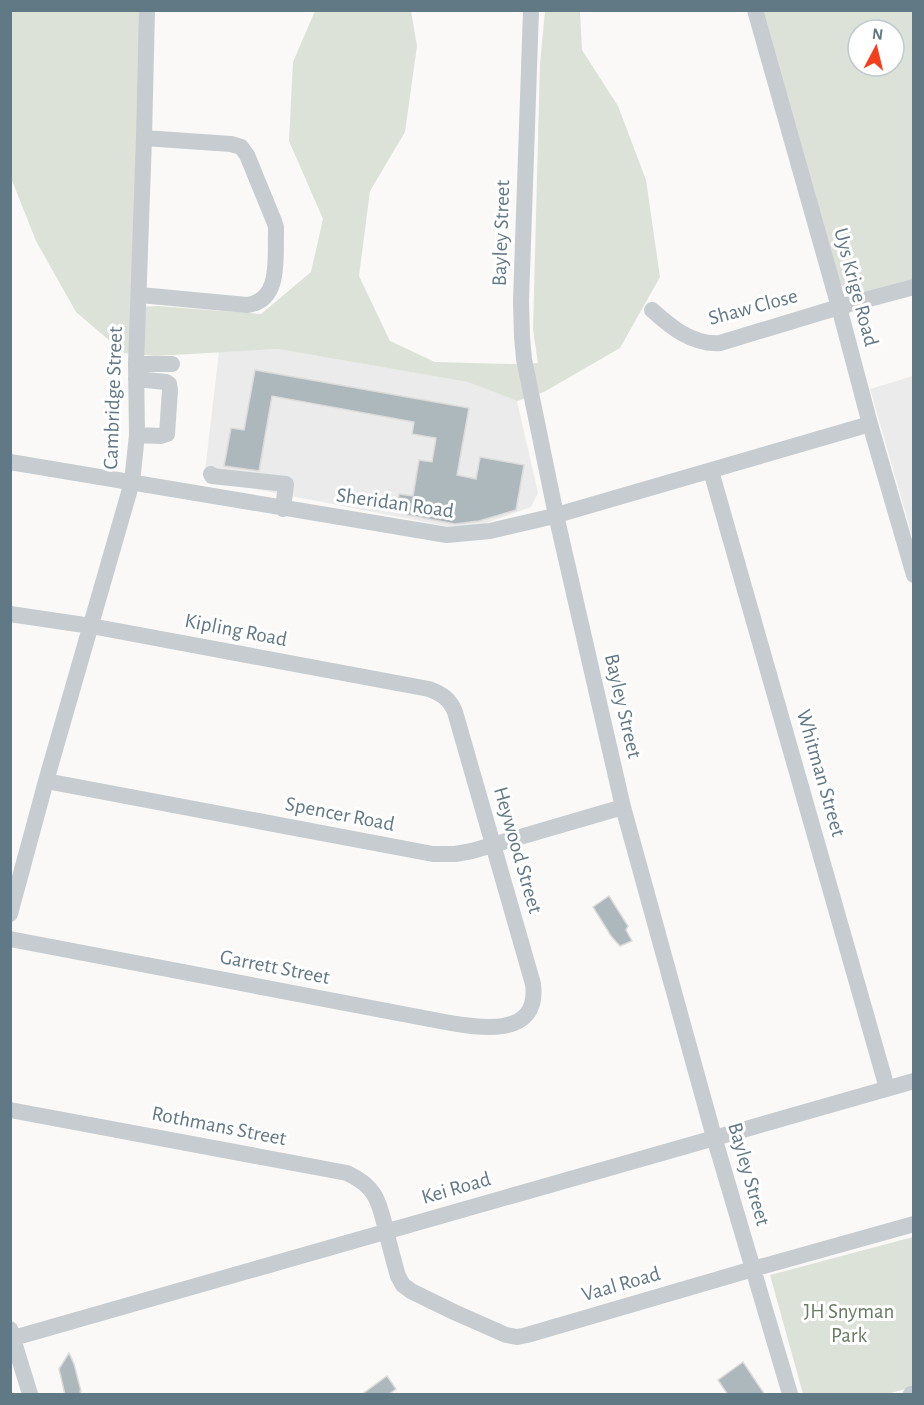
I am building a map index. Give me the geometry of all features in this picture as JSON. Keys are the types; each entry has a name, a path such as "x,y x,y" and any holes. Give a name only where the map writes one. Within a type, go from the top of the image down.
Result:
{"street":[{"name":"Cambridge Street","path":"10,914 132,482 136,435 147,10"},
{"name":"Bayley Street","path":"531,10 521,301 524,359 556,515 623,807 714,1137 790,1395"},
{"name":"Uys Krige Road","path":"755,10 914,575"},
{"path":"140,295 255,304 266,296 274,283 276,234 272,215 243,149 220,142 144,138"},
{"name":"Shaw Close","path":"652,310 670,326 709,344 720,343 914,287"},
{"path":"136,371 171,364"},
{"path":"136,371 166,382 170,386 167,434 161,436 136,435"},
{"name":"Sheridan Road","path":"10,462 447,535 490,531 556,515 870,424"},
{"name":"Whitman Street","path":"711,471 887,1088"},
{"path":"211,474 212,476 286,484 283,509"},
{"name":"Kipling Road","path":"10,614 91,626 429,689 438,692 450,701"},
{"name":"Heywood Street","path":"450,701 533,984 534,992 528,1012"},
{"name":"Spencer Road","path":"46,781 433,854 463,852 492,845 623,807"},
{"name":"Garrett Street","path":"10,939 480,1028 513,1024 528,1012"},
{"name":"Kei Road","path":"11,1335 914,1081"},
{"name":"Rothmans Street","path":"10,1110 347,1173 363,1181 375,1194 382,1210 386,1231"},
{"name":"Vaal Road","path":"386,1231 398,1276 403,1285 454,1312 511,1336 527,1335 914,1224"},
{"path":"11,1335 30,1395"}],"shaded area":[{"path":"278,349 469,382 517,401 538,493 531,507 466,530 204,479 219,352"},
{"path":"914,376 913,539 870,389"}],"green space":[{"path":"11,11 145,11 140,307 157,306 261,314 311,272 323,219 289,141 293,62 315,11 411,11 417,46 405,132 370,191 359,276 390,341 435,362 538,363 533,330 540,64 545,11 580,11 582,50 618,106 646,180 660,277 620,348 544,392 517,401 468,382 278,349 155,356 124,353 76,312 36,241 11,178"},
{"path":"762,11 913,11 913,282 860,296 849,295 839,282"},
{"name":"JH Snyman Park","path":"913,1237 913,1387 887,1394 803,1394 770,1275"}],"building":[{"path":"255,370 469,408 457,475 476,479 480,457 524,465 516,510 479,521 455,524 407,515 408,510 397,508 399,494 413,496 419,460 432,462 436,438 412,434 414,422 272,396 259,471 224,466 231,428 244,430"},
{"path":"609,896 628,926 626,930 632,941 620,946 593,907"},
{"path":"69,1353 81,1395 65,1395 59,1369"},
{"path":"743,1362 765,1395 728,1395 718,1380"},
{"path":"387,1376 396,1389 388,1395 361,1395"}]}
